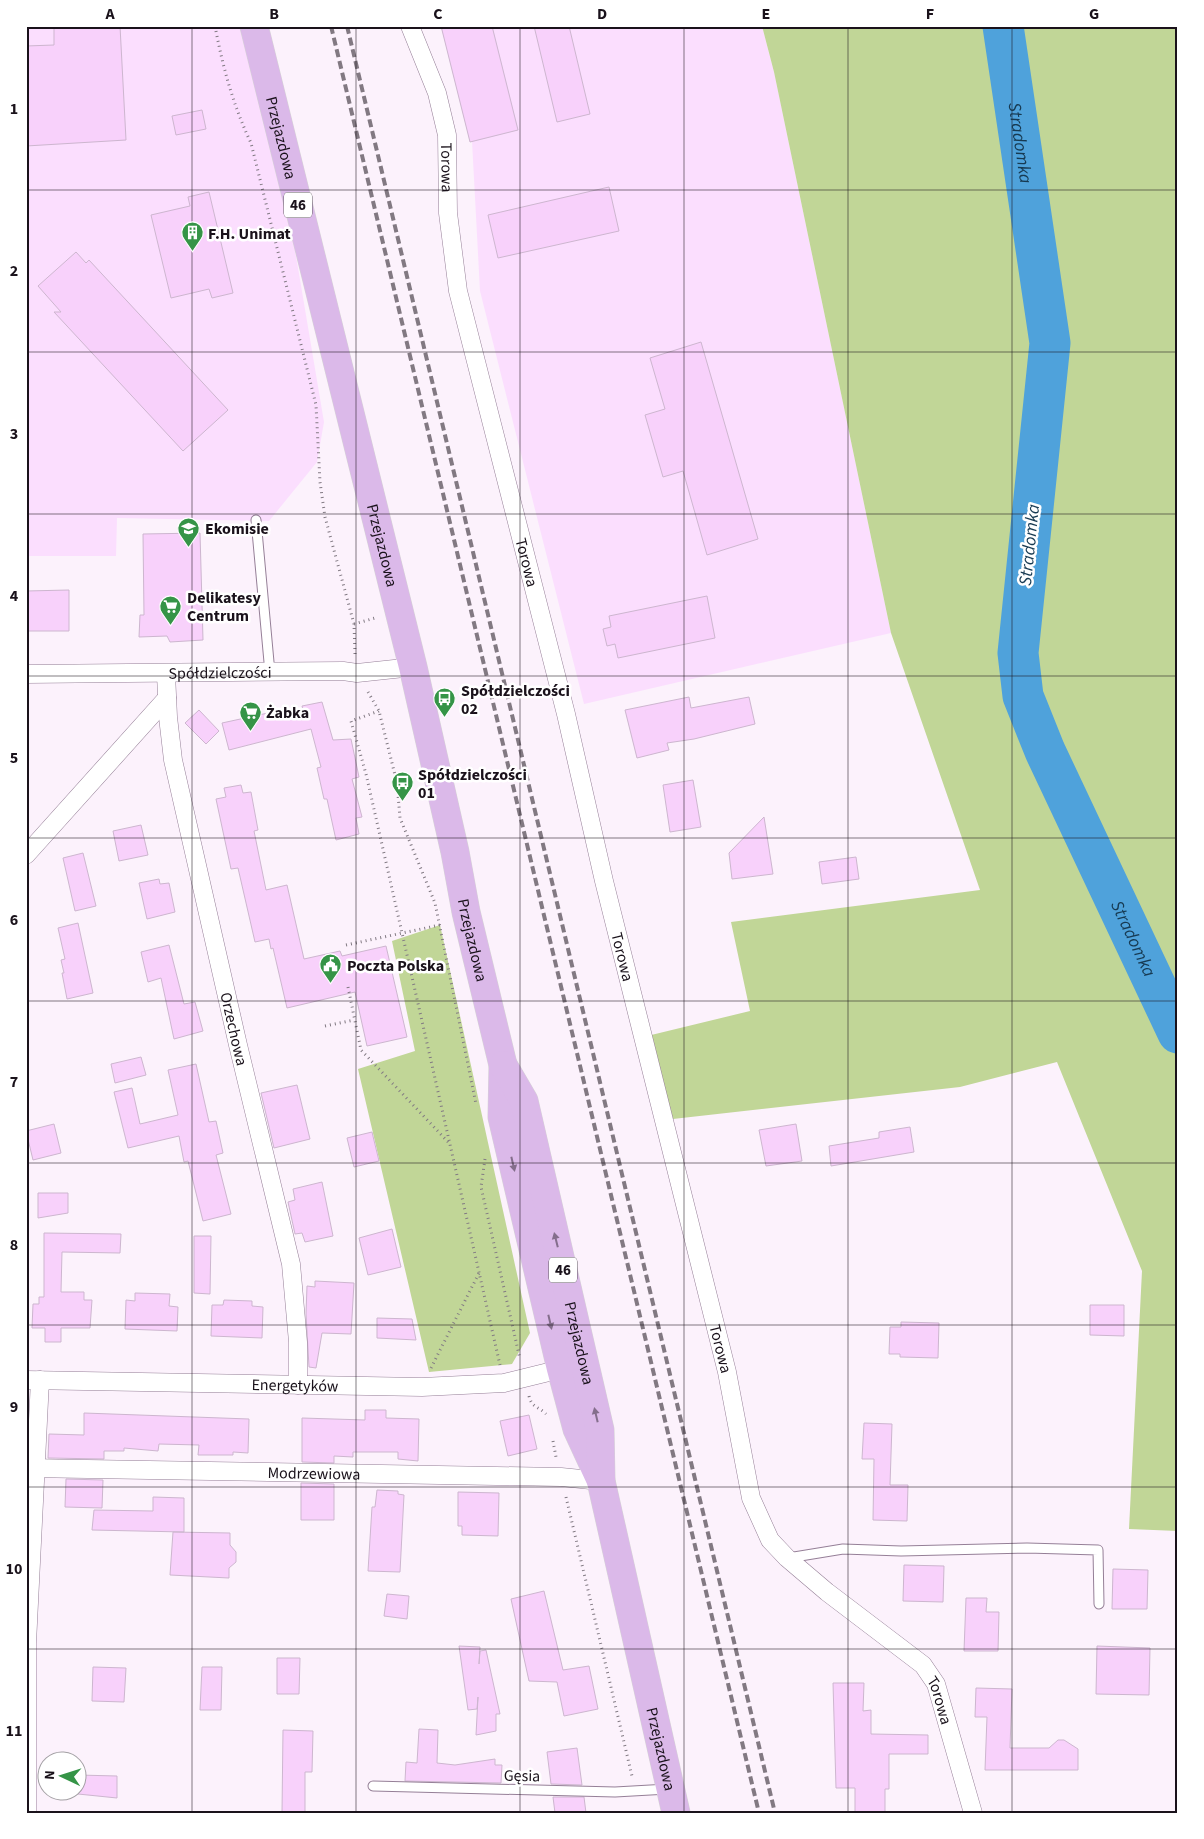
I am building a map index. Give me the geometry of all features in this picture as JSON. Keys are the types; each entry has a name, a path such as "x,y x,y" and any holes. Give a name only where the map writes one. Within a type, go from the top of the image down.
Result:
{"main road":[{"name":"Przejazdowa","path":"254,26 413,668 455,852 466,912 503,1065 502,1117 561,1369 577,1429 601,1481"},
{"name":"Przejazdowa","path":"503,1065 524,1101 600,1430 601,1481 673,1801"}],"street":[{"name":"Torowa","path":"410,26 437,93 447,135 448,213 458,292 566,714 604,882 727,1372 752,1498 770,1540 787,1558 827,1592 923,1665 936,1684 972,1813"},
{"name":"Spółdzielczości","path":"26,674 343,671 357,673 413,668"},
{"name":"Orzechowa","path":"166,674 166,698 175,769 238,1045 291,1264 298,1342 298,1385"},
{"path":"26,855 166,698"},
{"name":"Energetyków","path":"33,1380 422,1386 504,1383 561,1369"},
{"path":"27,1813 26,1643 33,1380"},
{"name":"Modrzewiowa","path":"31,1468 561,1477 601,1481"}],"lane":[{"path":"256,520 270,673"},
{"path":"787,1558 843,1549 902,1551 1028,1548 1098,1550 1099,1604"},
{"name":"Gęsia","path":"373,1786 636,1791 673,1801"}],"path":[{"path":"215,26 236,113 251,143 316,405 320,482 325,518 354,624 355,657"},
{"path":"364,687 379,711 397,783 400,818 427,880 440,926 476,1107"},
{"path":"379,711 352,721 366,774 504,1383"},
{"path":"346,945 440,926"},
{"path":"348,987 361,1050 450,1145"},
{"path":"325,1026 354,1020"},
{"path":"486,1155 481,1187 524,1379"},
{"path":"422,1386 479,1272"},
{"path":"530,1400 535,1408 548,1416"},
{"path":"551,1433 636,1791"}],"shaded area":[{"path":"26,26 254,26 265,72 324,422 317,462 269,521 117,518 116,556 26,556"},
{"path":"444,26 762,26 774,72 891,633 584,704 480,291 472,141"}],"green space":[{"path":"762,26 1178,26 1178,1531 1129,1529 1142,1271 1057,1062 960,1087 664,1120 643,1037 750,1011 731,922 980,890 891,633 774,72"},
{"path":"440,925 530,1333 512,1364 429,1372 358,1069 415,1051 392,941"}],"building":[{"path":"54,26 120,26 126,140 26,146 26,46 54,45"},
{"path":"441,26 492,26 518,130 470,142"},
{"path":"534,26 569,26 590,114 557,122"},
{"path":"202,110 206,129 176,135 172,116"},
{"path":"609,187 619,231 498,258 488,215"},
{"name":"F.H. Unimat","path":"209,192 233,293 212,298 209,289 171,298 151,215 190,206 188,197"},
{"path":"76,252 86,263 89,260 228,410 183,451 54,312 61,312 38,286"},
{"path":"701,342 758,539 707,555 683,471 663,477 645,415 665,409 650,358"},
{"path":"200,533 203,640 170,642 167,636 139,637 140,615 144,615 143,534"},
{"path":"69,590 69,631 26,631 26,591"},
{"path":"707,596 715,638 618,658 615,644 607,646 603,629 611,627 609,616"},
{"path":"689,697 691,708 749,697 755,724 694,739 667,743 669,750 637,758 625,710"},
{"path":"322,702 333,740 351,739 359,777 352,779 362,817 356,818 359,834 336,840 327,799 324,799 317,768 321,767 311,729 229,750 222,723 268,713 269,717 303,710 302,706"},
{"path":"199,710 219,731 206,744 185,723"},
{"path":"693,780 701,827 670,832 663,785"},
{"path":"241,785 243,793 251,792 258,830 254,831 266,890 287,885 304,959 340,951 342,956 386,946 407,1037 367,1046 355,992 287,1008 273,948 271,949 269,939 255,942 238,868 231,869 216,799 226,797 224,788"},
{"path":"764,817 773,874 732,879 729,853"},
{"path":"141,825 148,855 119,861 113,831"},
{"path":"83,853 96,906 75,911 63,858"},
{"path":"856,857 859,879 822,884 819,862"},
{"path":"159,879 160,884 169,883 175,912 147,919 139,883"},
{"path":"78,923 93,993 67,999 61,960 65,959 58,928"},
{"path":"169,945 184,1004 195,1002 203,1031 174,1039 161,978 148,982 141,952"},
{"path":"141,1057 146,1075 115,1083 111,1064"},
{"path":"196,1064 209,1122 216,1121 223,1153 216,1155 231,1214 203,1221 188,1161 184,1162 179,1136 128,1148 114,1092 132,1088 140,1124 178,1115 168,1070"},
{"path":"297,1085 310,1139 274,1148 261,1093"},
{"path":"54,1124 61,1153 33,1160 26,1131"},
{"path":"796,1124 802,1161 766,1166 759,1130"},
{"path":"910,1127 914,1152 831,1166 829,1146 879,1138 879,1132"},
{"path":"372,1132 379,1161 354,1167 347,1138"},
{"path":"322,1182 333,1236 305,1242 302,1233 295,1234 288,1202 295,1200 293,1189"},
{"path":"38,1193 68,1193 68,1213 38,1218"},
{"path":"392,1229 401,1267 368,1275 359,1238"},
{"path":"44,1233 121,1234 120,1253 62,1252 61,1292 84,1292 84,1300 92,1300 90,1328 61,1328 61,1342 45,1342 45,1328 32,1328 33,1304 39,1304 39,1297 44,1297"},
{"path":"194,1236 211,1236 210,1294 194,1293"},
{"path":"315,1281 354,1283 351,1334 322,1333 316,1368 309,1367 306,1314 307,1286 315,1287"},
{"path":"135,1293 170,1294 169,1306 178,1307 177,1331 125,1329 126,1300 135,1301"},
{"path":"224,1300 252,1301 252,1306 263,1307 262,1338 211,1336 212,1305 223,1305"},
{"path":"1090,1305 1124,1305 1124,1336 1090,1335"},
{"path":"377,1318 412,1319 416,1340 377,1338"},
{"path":"901,1322 939,1323 938,1358 900,1357 900,1354 889,1354 890,1327 901,1327"},
{"path":"365,1410 386,1410 386,1418 419,1419 418,1461 398,1459 398,1452 353,1452 353,1457 334,1456 334,1463 302,1462 302,1418 365,1420"},
{"path":"84,1413 249,1419 248,1453 233,1452 233,1455 198,1455 199,1445 159,1444 158,1451 124,1448 124,1451 104,1451 104,1459 48,1458 49,1434 84,1435"},
{"path":"529,1415 537,1449 508,1456 500,1421"},
{"path":"864,1423 892,1424 890,1485 908,1485 907,1521 873,1520 874,1459 862,1459"},
{"path":"66,1479 103,1480 102,1508 65,1507"},
{"path":"301,1483 334,1484 334,1520 301,1520"},
{"path":"377,1490 398,1491 398,1494 404,1495 400,1572 368,1571 372,1507 375,1507"},
{"path":"458,1492 499,1493 498,1536 462,1535 462,1526 458,1526"},
{"path":"153,1497 184,1498 184,1532 92,1530 94,1510 153,1511"},
{"path":"173,1532 230,1533 230,1545 236,1552 236,1562 229,1568 229,1578 170,1575"},
{"path":"904,1565 944,1566 943,1602 903,1601"},
{"path":"1113,1569 1148,1570 1147,1609 1112,1609"},
{"path":"544,1591 563,1670 589,1666 598,1709 564,1716 557,1682 529,1681 511,1599"},
{"path":"387,1594 409,1596 407,1619 384,1616"},
{"path":"966,1598 987,1598 986,1612 999,1612 998,1651 964,1651"},
{"path":"459,1646 480,1647 479,1664 480,1651 486,1650 500,1714 496,1714 496,1731 476,1735 478,1697 477,1709 468,1710"},
{"path":"1097,1646 1150,1648 1149,1695 1096,1694"},
{"path":"277,1658 300,1658 299,1694 277,1694"},
{"path":"93,1667 126,1668 124,1702 92,1701"},
{"path":"202,1667 222,1667 221,1710 200,1710"},
{"path":"833,1683 864,1683 863,1711 871,1710 871,1734 928,1735 928,1754 889,1754 889,1789 885,1789 885,1813 855,1813 855,1788 836,1788"},
{"path":"976,1688 1012,1689 1010,1748 1049,1748 1058,1740 1064,1740 1078,1749 1078,1770 985,1770 987,1717 975,1717"},
{"path":"419,1729 438,1730 437,1763 455,1765 495,1759 495,1765 502,1765 501,1783 405,1781 406,1762 417,1763"},
{"path":"283,1730 313,1731 312,1772 305,1772 305,1813 282,1813"},
{"path":"577,1748 582,1785 551,1784 547,1752"},
{"path":"88,1775 117,1776 117,1798 88,1795"},
{"path":"553,1797 584,1797 586,1813 555,1813"}],"waterway":[{"name":"Stradomka","path":"1003,26 1050,343 1018,653 1023,696 1045,751 1178,1033"}],"railway":[{"path":"331,26 759,1813"},
{"path":"347,26 775,1813"}],"place":[{"name":"F.H. Unimat","path":"192,252"},
{"name":"Ekomisie","path":"189,547"},
{"name":"Delikatesy Centrum","path":"171,625"},
{"name":"Spółdzielczości 02","path":"445,718"},
{"name":"Żabka","path":"250,731"},
{"name":"Spółdzielczości 01","path":"402,802"},
{"name":"Poczta Polska","path":"331,984"}]}
